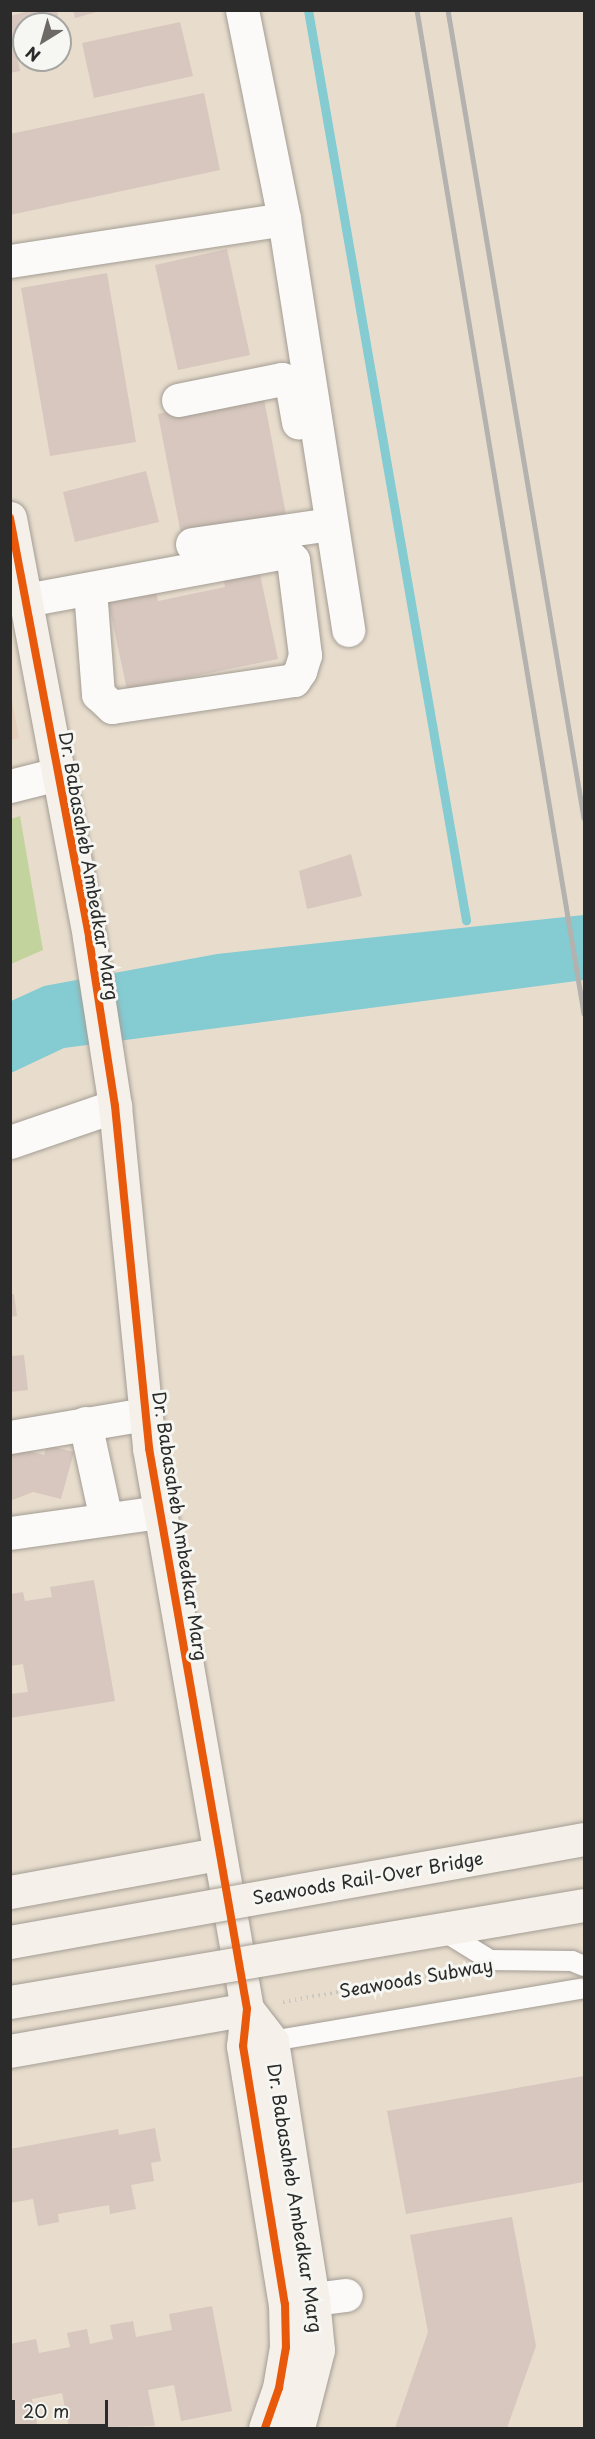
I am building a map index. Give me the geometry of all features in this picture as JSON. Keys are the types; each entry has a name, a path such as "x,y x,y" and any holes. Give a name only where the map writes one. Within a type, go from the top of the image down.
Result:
{"street":[{"path":"242,10 284,219 316,490 322,525 348,630"},
{"path":"10,261 284,219"},
{"path":"178,400 282,379 292,388 305,411 300,451 316,490"},
{"name":"Dr. Babasaheb Ambedkar Marg","path":"10,518 89,938 113,1098 146,1414 160,1512 218,1854 247,2009 243,2046 285,2304 286,2347 279,2388 265,2428"},
{"path":"192,544 322,525"},
{"path":"26,600 90,589 288,555 293,561 304,655 300,671 294,680 112,707 98,694 90,589"},
{"path":"10,786 57,774"},
{"path":"10,1142 113,1098"},
{"path":"10,1437 146,1414"},
{"path":"85,1423 106,1519"},
{"path":"10,1533 160,1512"},
{"name":"Seawoods Rail-Over Bridge","path":"10,1942 585,1839"},
{"path":"10,1892 218,1854"},
{"path":"10,2002 585,1905"},
{"path":"10,2051 247,2009"},
{"name":"Dr. Babasaheb Ambedkar Marg","path":"247,2009 272,2041 313,2299 318,2350 298,2428"},
{"path":"313,2299 346,2295"}],"lane":[{"path":"440,1929 490,1960 572,1960 585,1966"},
{"path":"272,2041 585,1988"}],"shaded area":[{"path":"10,689 19,738 11,740 10,740"}],"green space":[{"path":"20,816 43,950 11,964 11,819"}],"water":[{"path":"584,915 584,980 64,1048 11,1073 11,1001 44,986 217,954"}],"building":[{"path":"57,10 57,12 25,12"},
{"path":"73,10 100,10 100,11 75,18"},
{"path":"12,15 12,72 15,72 10,73 10,16"},
{"path":"180,22 193,76 94,98 82,43"},
{"path":"204,93 220,170 10,215 10,134"},
{"path":"227,249 250,355 178,370 155,265"},
{"path":"107,273 136,442 50,456 21,288"},
{"path":"263,394 288,525 183,545 158,414"},
{"path":"146,471 159,522 75,542 63,492"},
{"path":"258,565 278,659 127,690 107,596 155,586 158,601 225,587 222,572"},
{"path":"351,854 362,896 307,909 299,871"},
{"path":"10,1294 14,1294 17,1316 10,1317"},
{"path":"24,1355 28,1390 10,1392 10,1356"},
{"path":"47,1445 74,1452 61,1499 33,1492 10,1501 10,1456 17,1448 44,1455"},
{"path":"94,1580 115,1701 10,1718 10,1694 28,1692 23,1664 10,1666 10,1594 23,1592 25,1601 52,1597 50,1587"},
{"path":"584,2076 584,2182 406,2214 387,2111"},
{"path":"155,2128 161,2161 151,2163 154,2181 131,2185 136,2209 110,2214 109,2205 58,2214 59,2222 38,2226 33,2199 10,2203 10,2149 118,2129 119,2135"},
{"path":"512,2217 536,2346 507,2428 395,2428 428,2332 410,2235"},
{"path":"212,2306 232,2411 181,2421 174,2385 148,2390 155,2426 69,2428 62,2393 32,2399 38,2428 10,2428 10,2344 36,2339 39,2353 70,2347 67,2333 87,2329 90,2344 113,2339 110,2325 133,2321 136,2337 172,2330 169,2314"}],"waterway":[{"path":"308,10 466,920"}],"railway":[{"path":"417,10 584,1013"},
{"path":"448,10 584,818"}],"cycle path":[{"path":"10,518 89,938 115,1106 149,1448 247,2009 243,2046 285,2304 286,2347 279,2388 265,2428"}]}
